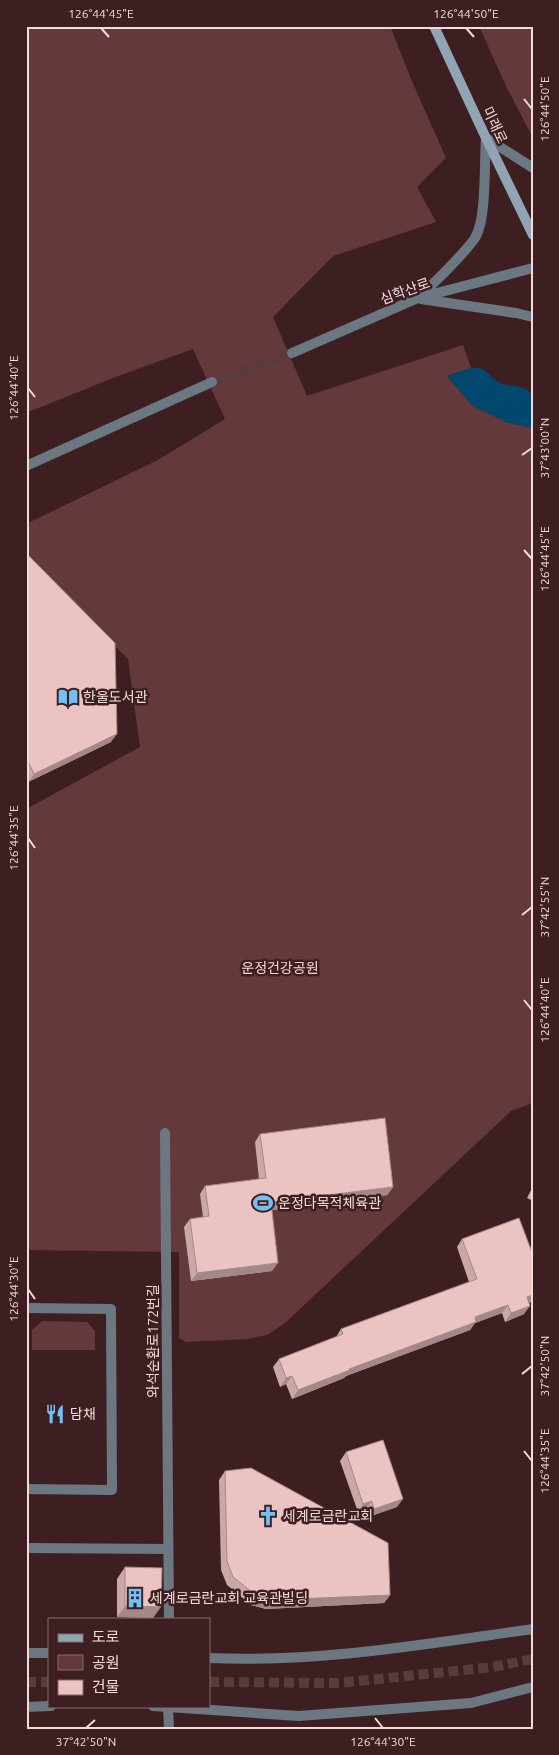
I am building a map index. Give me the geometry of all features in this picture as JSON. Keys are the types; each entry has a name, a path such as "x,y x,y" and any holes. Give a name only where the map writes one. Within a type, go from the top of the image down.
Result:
{"main road":[{"name":"미래로","path":"434,26 533,235"}],"street":[{"path":"418,298 475,237 481,224 486,138 533,168"},
{"name":"심학산로","path":"292,353 418,298 533,268"},
{"path":"418,298 533,317"},
{"path":"26,466 212,382"},
{"name":"와석순환로172번길","path":"165,1133 169,1618"},
{"path":"26,1308 111,1309 112,1490 26,1489"},
{"path":"26,1548 168,1550"},
{"path":"210,1658 253,1660 374,1652 533,1629"},
{"path":"26,1653 48,1654"},
{"path":"194,1708 300,1716 471,1702 533,1687"},
{"path":"26,1706 48,1706"},
{"path":"168,1708 169,1729"}],"green space":[{"name":"운정건강공원","path":"26,26 390,26 446,158 417,187 436,222 333,256 273,317 307,396 463,345 471,368 447,376 473,406 506,422 533,428 533,1103 511,1111 285,1323 267,1335 247,1339 186,1342 179,1338 179,1252 26,1250 26,809 140,747 128,659 26,558 26,524 158,460 225,419 193,349 118,376 26,413"},
{"path":"479,26 533,26 533,138 506,86"},
{"path":"42,1321 87,1322 95,1331 95,1350 32,1350 32,1330"}],"water":[{"path":"471,368 485,370 503,384 525,388 529,391 533,395 533,428 506,422 473,406 447,376"}],"building":[{"name":"한울도서관","path":"26,553 115,643 117,734 34,774 26,757"},
{"name":"운정다목적체육관","path":"385,1118 393,1187 271,1202 278,1263 197,1273 190,1219 209,1216 205,1186 266,1178 260,1134"},
{"path":"519,1218 533,1255 533,1295 527,1297 530,1306 511,1313 508,1305 475,1317 476,1322 298,1390 292,1376 286,1378 279,1359 343,1334 341,1329 477,1279 462,1239"},
{"path":"383,1440 403,1499 374,1509 372,1501 363,1504 346,1452"},
{"name":"세계로금란교회","path":"251,1468 388,1543 390,1595 272,1600 257,1596 233,1577 227,1561 225,1471"},
{"path":"125,1567 162,1568 161,1607 125,1606"}],"tunnel":[{"path":"212,382 292,353"},
{"path":"210,1682 340,1683 493,1667 533,1659"},
{"path":"26,1682 48,1682"}],"place":[{"name":"한울도서관","path":"68,697"},
{"name":"운정다목적체육관","path":"263,1203"},
{"name":"담채","path":"55,1414"},
{"name":"세계로금란교회","path":"268,1516"},
{"name":"세계로금란교회 교육관빌딩","path":"135,1598"}]}
